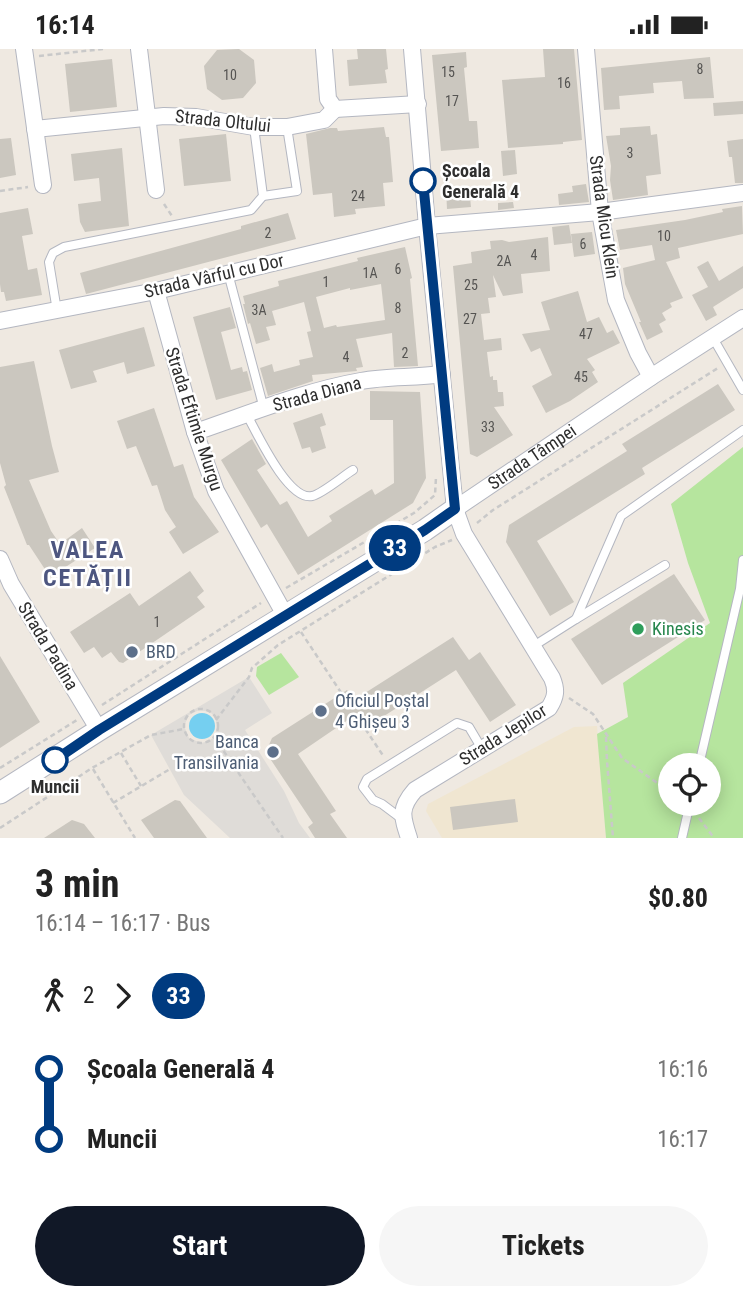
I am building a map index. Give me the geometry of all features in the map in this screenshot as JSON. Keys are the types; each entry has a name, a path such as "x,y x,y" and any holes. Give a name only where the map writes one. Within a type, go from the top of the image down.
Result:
{"street":[{"name":"Strada Oltului","path":"139,49 156,190"},
{"path":"324,49 328,99 335,109"},
{"name":"Strada Jepilor","path":"403,820 407,799 415,790 549,709 556,689 552,678 464,534 455,509 412,49"},
{"name":"Strada Micu Klein","path":"587,49 600,212 616,300 651,377"},
{"path":"25,53 43,185"},
{"name":"Strada Oltului","path":"36,129 164,116 196,117 254,127 286,127 324,120 335,109 418,104"},
{"name":"Strada Vârful cu Dor","path":"0,321 156,291 427,226 600,212 743,193"},
{"name":"Strada Eftimie Murgu","path":"156,291 195,432 216,491 285,615"},
{"name":"Strada Tâmpei","path":"0,793 425,530 651,377 743,319"},
{"name":"Strada Diana","path":"195,432 318,391 365,380 442,374"},
{"name":"Strada Padina","path":"2,570 99,730"},
{"path":"403,820 409,838"}],"lane":[{"path":"254,127 263,197"},
{"path":"57,311 49,262 53,253 64,247 251,210 263,197 297,191 286,127"},
{"path":"228,273 264,409"},
{"path":"713,338 743,390"},
{"path":"247,415 284,480 303,497 314,496 353,470"},
{"path":"576,619 621,516 743,431"},
{"path":"702,753 740,589 743,560"},
{"path":"532,647 665,565"},
{"path":"403,820 373,800 363,787 368,779 457,723 469,727 482,749"},
{"path":"682,838 687,816"}],"path":[{"path":"25,53 103,49"},
{"path":"0,191 43,185"},
{"path":"156,190 177,225"},
{"path":"474,526 505,503 727,362"},
{"path":"284,589 414,513"},
{"path":"216,720 249,677 252,668 278,645 435,547 453,539"},
{"path":"99,707 266,600"},
{"path":"300,631 341,694"},
{"path":"556,689 593,714 622,758 658,784"},
{"path":"194,711 210,712 216,720 218,726 214,737 204,743 188,738 184,729 186,720 194,711"},
{"path":"356,715 390,766"},
{"path":"0,768 81,718"},
{"path":"0,828 92,768 151,735 184,729"},
{"path":"606,734 613,838"},
{"path":"214,737 283,838"},
{"path":"121,753 141,786"},
{"path":"92,768 135,838"},
{"path":"113,803 170,769"},
{"path":"698,816 714,838"}],"shaded area":[{"path":"249,677 272,713 245,730 310,838 230,838 184,795 151,735","holes":["199,710 210,712 218,726 214,737 201,743 189,738 184,726 189,715"]},
{"path":"597,726 606,838 442,838 426,811 428,804 574,727"}],"green space":[{"path":"743,447 743,838 606,838 597,734 628,717 623,683 710,623 688,563 671,504"},
{"path":"281,653 299,677 269,695 256,676 257,667"}],"water":[{"path":"202,713 211,717 215,726 211,735 202,739 193,735 189,726 193,717"}],"building":[{"path":"239,49 254,60 256,83 243,98 222,100 207,89 204,66 217,50"},
{"path":"357,49 386,49 387,83 349,86 347,60 358,59"},
{"path":"543,49 574,49 582,140 508,148 502,80 545,77"},
{"path":"466,52 467,67 464,68 469,121 477,121 479,148 441,151 432,55"},
{"path":"710,57 714,98 684,99 682,81 653,83 654,93 619,96 620,109 604,110 601,68"},
{"path":"112,59 117,107 70,112 65,64"},
{"path":"743,101 743,114 714,116 713,103"},
{"path":"650,126 651,135 657,134 661,174 646,176 648,195 613,200 606,136 620,135 620,128"},
{"path":"384,127 386,137 389,137 393,182 383,183 385,206 355,209 356,214 334,217 332,193 313,195 306,134 330,128 337,128 338,131"},
{"path":"226,134 231,181 184,186 179,139"},
{"path":"11,138 16,175 0,178 0,139"},
{"path":"743,139 743,183 735,183 727,141"},
{"path":"122,148 129,226 85,232 80,222 78,204 101,201 99,178 74,181 71,154"},
{"path":"515,150 517,174 503,176 501,151"},
{"path":"586,184 589,202 559,205 558,194 573,192 572,186"},
{"path":"469,186 471,207 447,209 446,188"},
{"path":"513,202 514,208 498,210 498,203"},
{"path":"742,206 743,234 678,248 680,258 666,262 683,298 670,303 672,307 662,313 666,320 659,324 663,332 647,340 625,284 623,268 655,260 652,245 620,250 616,230 685,220"},
{"path":"28,208 33,234 22,236 28,270 37,268 42,295 6,301 0,284 0,213"},
{"path":"288,213 296,239 86,294 80,273 241,229 241,226"},
{"path":"569,225 572,243 554,245 552,227"},
{"path":"592,232 595,254 574,257 571,234"},
{"path":"548,237 550,271 521,274 523,293 503,296 493,275 496,297 488,298 490,313 481,314 484,340 501,338 502,350 487,352 490,377 493,376 493,380 497,380 498,392 503,392 504,406 494,407 513,435 477,457 470,454 453,266 472,263 471,252 491,249 490,241 509,242"},
{"path":"405,247 412,278 418,366 394,367 392,333 356,339 363,367 356,368 357,371 312,375 313,381 268,396 260,368 272,364 274,372 300,365 299,360 313,357 307,332 311,331 304,302 272,311 276,325 266,327 270,340 256,344 250,323 248,324 243,296 279,286 278,281 358,261 357,258","holes":["381,284 385,320 324,328 316,297 350,288"]},
{"path":"708,261 719,281 743,266 743,288 713,307 717,315 706,321 692,295 708,287 697,267"},
{"path":"578,291 587,322 599,317 607,333 613,330 620,343 587,359 595,370 592,372 598,382 546,413 532,386 552,375 540,348 531,352 522,334 550,330 541,302"},
{"path":"230,307 236,328 221,332 231,370 242,367 243,372 247,371 252,390 216,400 193,317"},
{"path":"144,327 155,366 127,374 124,362 93,371 97,382 71,389 59,350"},
{"path":"34,361 59,472 29,480 51,531 60,544 82,528 95,548 50,577 27,545 4,487 6,485 0,463 0,367"},
{"path":"718,384 735,410 642,468 645,474 537,541 574,602 550,616 506,542 509,525 627,451 622,444"},
{"path":"370,391 420,392 426,478 413,503 298,575 267,524 261,528 221,460 252,439 266,464 257,470 280,505 287,501 308,537 332,521 329,516 372,489 375,495 394,483 393,420 370,420"},
{"path":"154,408 174,467 183,464 194,497 219,532 183,554 169,532 176,527 165,510 157,485 152,486 136,446 127,449 117,421"},
{"path":"322,413 326,425 320,427 326,448 312,453 310,447 302,449 293,423"},
{"path":"190,571 204,591 197,597 205,607 123,663 111,652 102,658 94,647 84,653 70,632 130,593 139,606"},
{"name":"Kinesis","path":"674,574 705,620 602,685 571,639"},
{"path":"453,637 469,660 480,652 516,705 490,722 456,670 370,725 361,711 298,754 336,811 330,814 347,838 315,838 308,827 313,823 271,760 268,747 272,738 347,690 354,700"},
{"path":"0,656 40,722 0,748"},
{"path":"515,799 518,822 453,830 450,807"},
{"path":"175,800 180,801 207,838 154,838 141,820"},
{"path":"72,820 84,824 95,838 44,838"}],"bus line":[{"name":"33","path":"55,760 455,509 423,181"}],"place":[{"name":"Școala Generală 4","path":"423,181"},
{"name":"Kinesis","path":"638,629"},
{"name":"BRD","path":"132,652"},
{"name":"Oficiul Poștal 4 Ghișeu 3","path":"321,711"},
{"name":"Banca Transilvania","path":"273,752"},
{"name":"Muncii","path":"55,760"}],"district":[{"name":"VALEA CETĂȚII","path":"88,564"}]}
